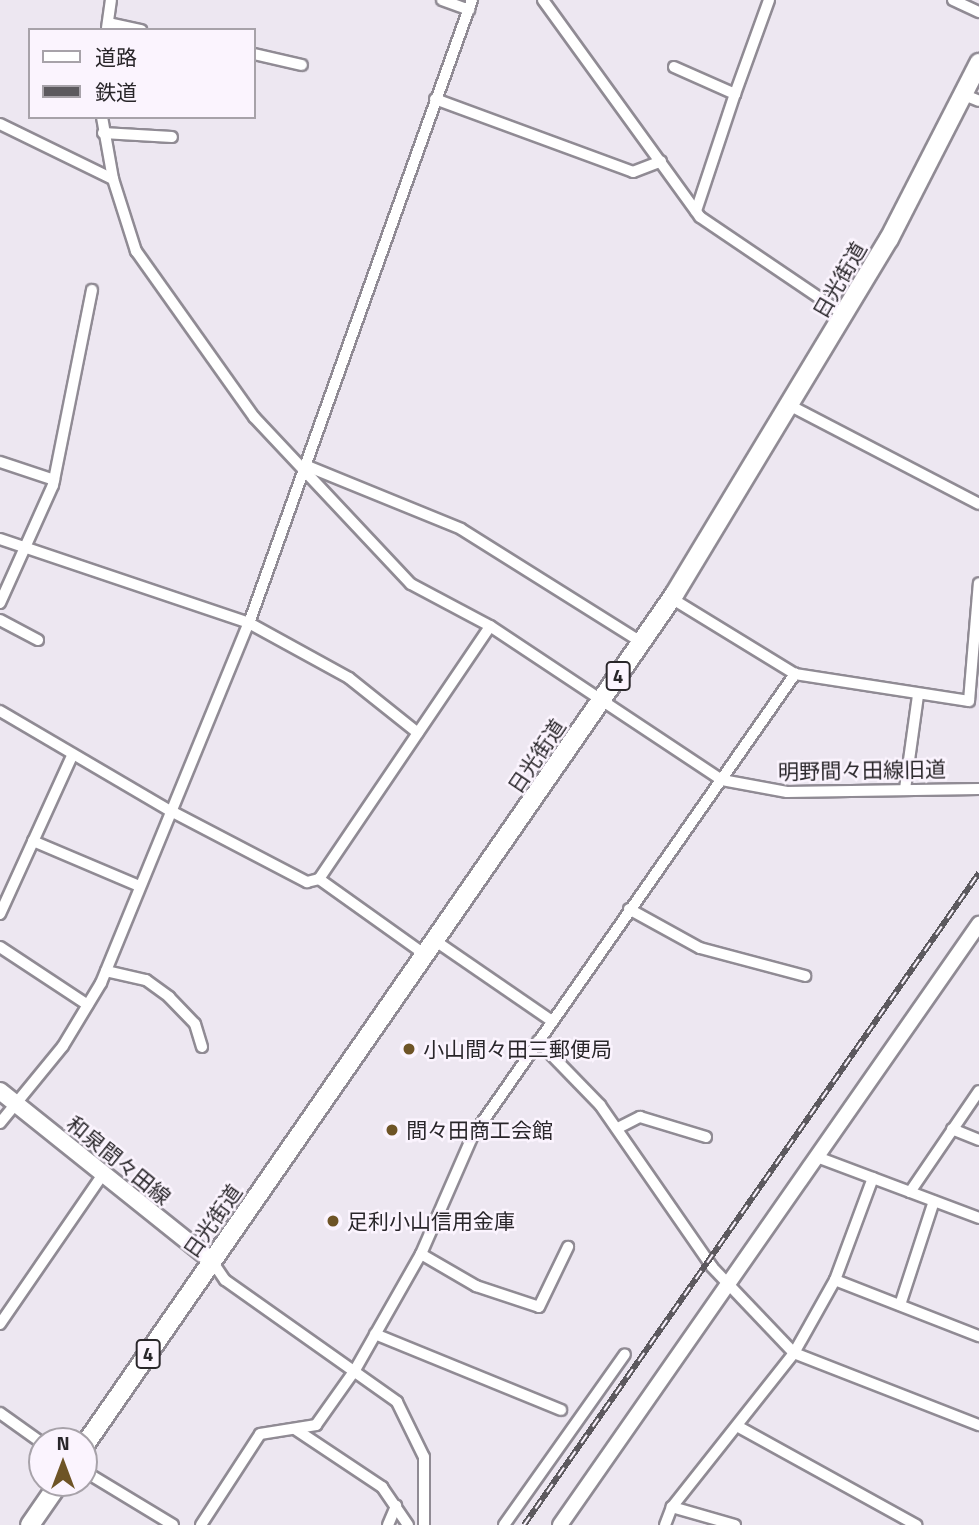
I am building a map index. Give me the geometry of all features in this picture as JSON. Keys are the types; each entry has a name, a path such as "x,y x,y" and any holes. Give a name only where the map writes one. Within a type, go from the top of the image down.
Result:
{"highway":[{"name":"日光街道","path":"97,1427 432,949 671,598 845,315 971,97 979,63"},
{"path":"30,1525 49,1497"}],"main road":[{"name":"和泉間々田線","path":"0,1091 212,1261"}],"street":[{"path":"107,26 111,0"},
{"path":"0,1123 17,1104 88,1005 106,971 169,810 249,623 306,470 470,5 442,0"},
{"path":"543,0 696,211 791,283 845,315"},
{"path":"696,211 769,0"},
{"path":"953,0 979,12"},
{"path":"256,54 302,65"},
{"path":"674,67 735,94"},
{"path":"435,99 633,172 661,161"},
{"name":"明野間々田線旧道","path":"102,119 113,180 136,251 254,417 411,584 490,626 722,780 787,792 979,789"},
{"path":"0,124 113,180"},
{"path":"103,133 172,137"},
{"path":"0,603 28,549 54,480 92,290"},
{"path":"791,405 977,502 979,488"},
{"path":"0,462 54,480"},
{"path":"306,470 461,529 641,642"},
{"path":"0,539 249,623 349,678 418,733"},
{"path":"671,598 795,674 969,701 979,583"},
{"path":"0,620 38,640"},
{"path":"0,711 72,756 307,882 319,879 490,626"},
{"path":"201,1525 260,1434 316,1425 355,1370 421,1254 472,1137 795,674"},
{"path":"905,789 918,695"},
{"path":"0,914 72,756"},
{"path":"33,841 139,886"},
{"path":"319,879 552,1021"},
{"path":"629,909 700,948 805,976"},
{"path":"560,1525 979,924"},
{"path":"0,947 88,1005"},
{"path":"106,971 146,980 169,997 195,1024 202,1046"},
{"path":"538,1041 618,1128 727,1282 794,1353 979,1425"},
{"path":"911,1192 979,1091"},
{"path":"618,1128 640,1117 706,1137"},
{"path":"952,1129 979,1140"},
{"path":"817,1157 979,1218"},
{"path":"0,1324 103,1174"},
{"path":"664,1525 672,1507 794,1353 835,1279 873,1178"},
{"path":"900,1305 934,1201"},
{"path":"421,1254 476,1286 539,1307 568,1247"},
{"path":"212,1261 225,1279 397,1402 415,1431 424,1457 424,1525"},
{"path":"835,1279 979,1336"},
{"path":"375,1334 561,1410"},
{"path":"504,1525 625,1354"},
{"path":"0,1413 28,1433"},
{"path":"737,1426 916,1525"},
{"path":"295,1429 382,1487 408,1525"},
{"path":"98,1479 173,1525"},
{"path":"388,1525 396,1506"},
{"path":"672,1507 735,1525"}],"railway":[{"path":"524,1525 979,873"}],"place":[{"name":"小山間々田三郵便局","path":"409,1049"},
{"name":"間々田商工会館","path":"392,1130"},
{"name":"足利小山信用金庫","path":"333,1221"}]}
